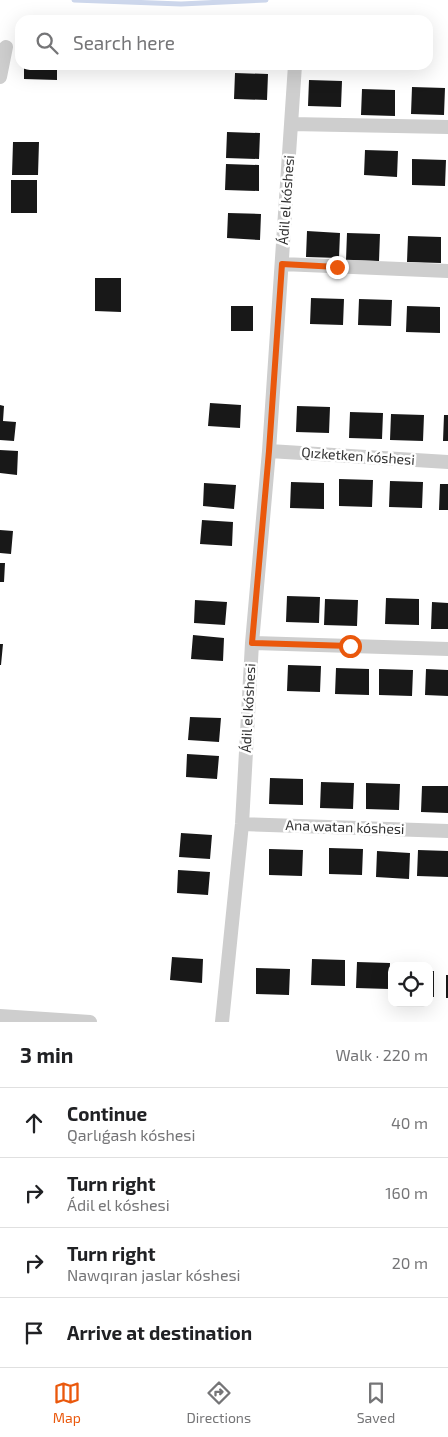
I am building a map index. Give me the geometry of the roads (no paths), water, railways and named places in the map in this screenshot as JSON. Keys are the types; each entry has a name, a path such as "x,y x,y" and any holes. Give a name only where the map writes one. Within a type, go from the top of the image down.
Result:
{"street":[{"path":"0,77 6,47"},
{"name":"Ádil el kóshesi","path":"222,1022 242,824 252,643 269,451 296,70"},
{"path":"291,124 448,127"},
{"path":"282,264 448,271"},
{"name":"Qızketken kóshesi","path":"269,451 448,462"},
{"path":"252,643 448,649"},
{"name":"Ana watan kóshesi","path":"242,824 448,831"},
{"path":"0,1016 90,1022"}],"waterway":[{"path":"74,0 181,4 266,0"}]}
